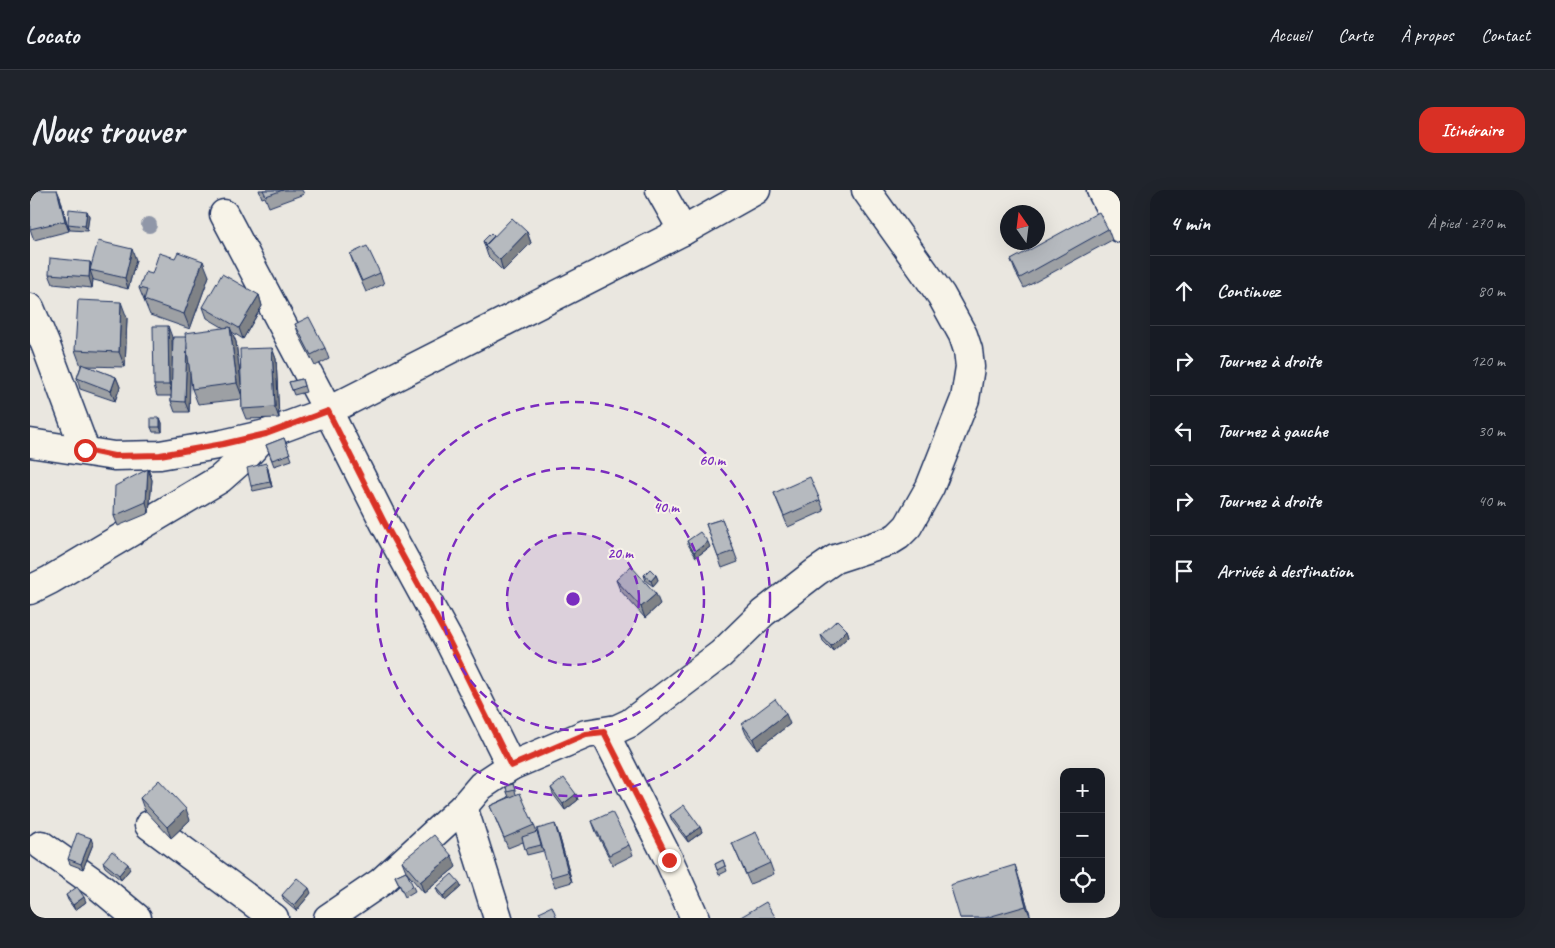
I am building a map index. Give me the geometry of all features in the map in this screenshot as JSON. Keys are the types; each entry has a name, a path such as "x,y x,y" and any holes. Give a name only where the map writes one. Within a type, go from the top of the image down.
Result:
{"street":[{"path":"660,190 683,231"},
{"path":"30,443 114,456 160,455 266,434 328,411 683,231 756,190"},
{"path":"328,918 381,882 463,808 481,786 511,766 586,734 616,729 630,723 722,654 763,613 836,559 890,541 908,526 930,487 966,399 970,367 968,350 963,335 941,295 866,190"},
{"path":"1101,190 1120,228"},
{"path":"224,214 384,522 449,641 511,766"},
{"path":"30,308 85,450"},
{"path":"30,590 220,479 246,456 266,434"},
{"path":"604,732 669,860 695,918"},
{"path":"463,808 498,918"},
{"path":"149,825 274,918"},
{"path":"41,845 96,884 138,918"}],"building":[{"path":"57,190 65,221 30,229 30,192"},
{"path":"263,190 283,190 266,196"},
{"path":"69,209 87,211 85,226 68,224"},
{"path":"1099,212 1108,229 1020,278 1011,260 1029,250 1045,250 1045,241"},
{"path":"512,218 527,232 500,260 485,246"},
{"path":"491,233 494,236 486,244 483,241"},
{"path":"98,241 132,249 125,278 90,270"},
{"path":"367,246 380,273 362,281 350,254"},
{"path":"178,252 203,261 184,314 144,300 147,290 139,288 145,272 152,274 159,253 175,258"},
{"path":"50,258 90,262 89,277 49,274"},
{"path":"222,274 259,295 239,328 203,307"},
{"path":"78,300 121,302 119,352 75,350"},
{"path":"309,317 325,348 311,355 295,324"},
{"path":"153,326 168,326 169,385 154,385"},
{"path":"230,327 237,383 192,389 185,333"},
{"path":"173,337 186,337 185,402 171,401"},
{"path":"272,348 275,407 242,409 240,349"},
{"path":"82,364 116,377 111,391 77,378"},
{"path":"302,379 304,386 292,390 289,382"},
{"path":"151,418 160,418 160,427 151,427"},
{"path":"284,438 290,454 272,460 266,445"},
{"path":"266,463 270,482 251,486 247,468"},
{"path":"148,469 146,502 114,516 115,486"},
{"path":"810,477 820,500 784,516 774,493"},
{"path":"722,519 734,551 718,557 706,524"},
{"path":"700,532 708,542 694,552 687,541"},
{"path":"631,566 656,594 641,607 616,580"},
{"path":"650,569 656,575 651,581 644,575"},
{"path":"837,620 847,630 831,646 821,635"},
{"path":"775,699 786,714 753,739 742,724"},
{"path":"564,778 576,794 563,804 551,788"},
{"path":"159,780 186,809 167,827 140,798"},
{"path":"513,784 515,790 507,792 506,786"},
{"path":"520,793 534,825 504,838 490,806"},
{"path":"684,805 700,827 686,837 670,815"},
{"path":"612,812 629,845 609,855 592,821"},
{"path":"555,824 568,872 551,877 537,829"},
{"path":"537,832 541,845 525,849 522,837"},
{"path":"756,832 770,863 746,874 732,843"},
{"path":"77,833 91,838 81,864 68,859"},
{"path":"434,835 452,856 420,882 402,861"},
{"path":"112,851 128,864 119,875 103,862"},
{"path":"723,860 725,866 717,870 715,864"},
{"path":"1015,865 1026,906 985,918 960,918 950,885"},
{"path":"406,871 413,886 403,892 395,876"},
{"path":"452,874 459,882 443,896 436,888"},
{"path":"297,878 309,888 294,906 282,895"},
{"path":"77,887 84,897 73,905 66,895"},
{"path":"766,902 776,918 739,918"},
{"path":"552,906 557,918 542,918 539,912"}],"route":[{"path":"85,450 114,456 160,455 266,434 328,411 384,522 449,641 511,766 586,734 604,732 669,860"}]}
